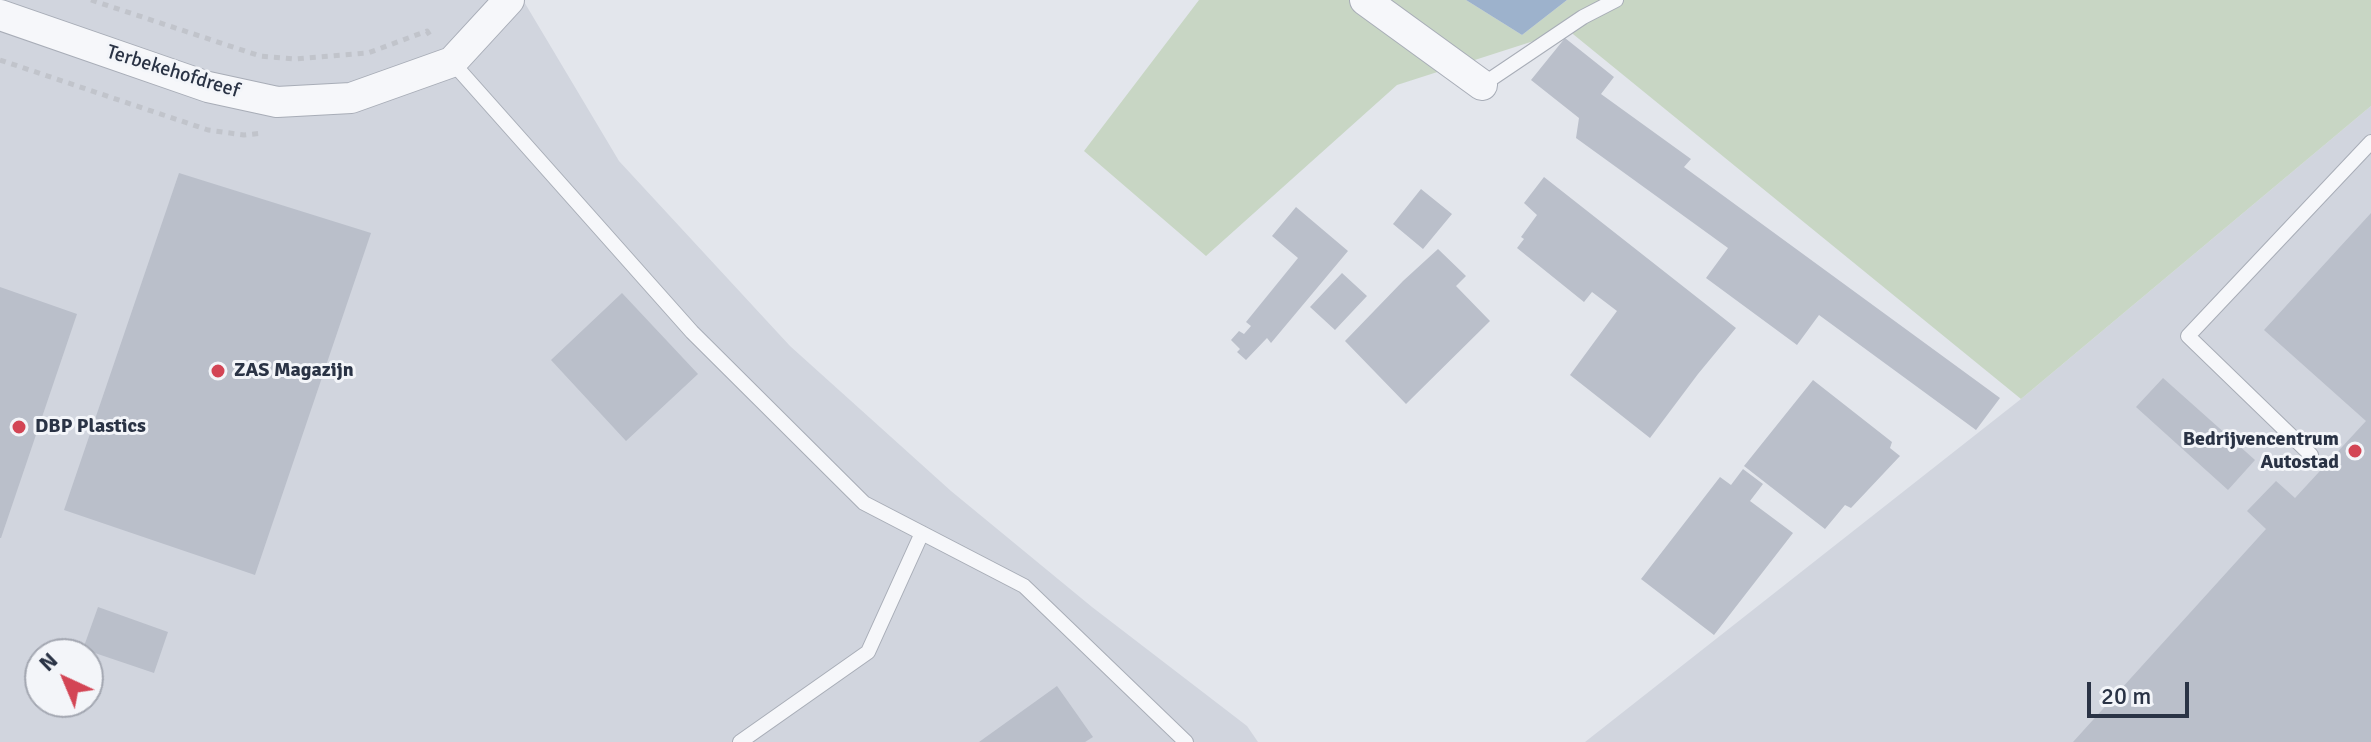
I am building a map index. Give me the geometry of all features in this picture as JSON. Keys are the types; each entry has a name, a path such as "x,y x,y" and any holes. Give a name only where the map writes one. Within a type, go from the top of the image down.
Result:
{"street":[{"name":"Terbekehofdreef","path":"0,15 208,87 277,102 351,98 452,62 509,0"},
{"path":"1365,0 1482,85"}],"lane":[{"path":"1482,85 1583,17 1616,0"},
{"path":"452,62 692,332 864,503 1024,586 1186,742"},
{"path":"2311,455 2188,336 2371,142"},
{"path":"740,742 868,652 922,533"}],"path":[{"path":"91,0 260,56 296,59 368,53 427,31"}],"shaded area":[{"path":"0,0 523,0 619,161 790,346 951,491 1092,607 1247,726 1258,742 0,742"},
{"path":"2371,106 2371,742 1585,742 2021,399"}],"green space":[{"path":"1199,0 1466,0 1522,35 1567,0 2371,0 2371,106 2021,399 1568,30 1397,85 1206,256 1084,151"}],"water":[{"path":"1466,0 1567,0 1522,35"}],"building":[{"path":"1565,38 1614,77 1601,94 1691,159 1684,167 2000,398 1976,430 1819,315 1797,345 1706,278 1728,248 1576,138 1579,118 1531,80"},
{"name":"ZAS Magazijn","path":"179,173 371,233 255,575 64,510"},
{"path":"1544,177 1736,328 1650,438 1570,375 1617,311 1592,292 1584,302 1517,248 1537,215 1524,203"},
{"path":"1421,189 1452,214 1423,249 1393,224"},
{"path":"1296,207 1348,251 1271,343 1267,338 1246,360 1231,340 1239,331 1244,334 1251,326 1246,322 1298,258 1272,236"},
{"name":"Bedrijvencentrum Autostad","path":"2371,213 2371,742 2073,742 2266,529 2247,511 2276,481 2295,498 2366,421 2264,330"},
{"path":"1438,249 1466,276 1456,286 1490,321 1406,404 1345,341"},
{"path":"1342,273 1367,296 1335,330 1310,307"},
{"name":"DBP Plastics","path":"0,287 77,314 1,538 0,538"},
{"path":"622,293 698,374 626,441 551,360"},
{"path":"2163,378 2255,460 2228,490 2136,407"},
{"path":"1813,380 1892,442 1890,448 1900,456 1851,508 1845,505 1825,529 1744,466"},
{"path":"1743,469 1763,484 1750,501 1793,533 1714,635 1641,579 1720,477 1731,485"},
{"path":"98,607 168,632 154,673 104,656 104,638 87,638"},
{"path":"1057,686 1093,737 1085,742 979,742"}],"place":[{"name":"ZAS Magazijn","path":"218,371"},
{"name":"DBP Plastics","path":"19,427"},
{"name":"Bedrijvencentrum Autostad","path":"2355,451"}]}
